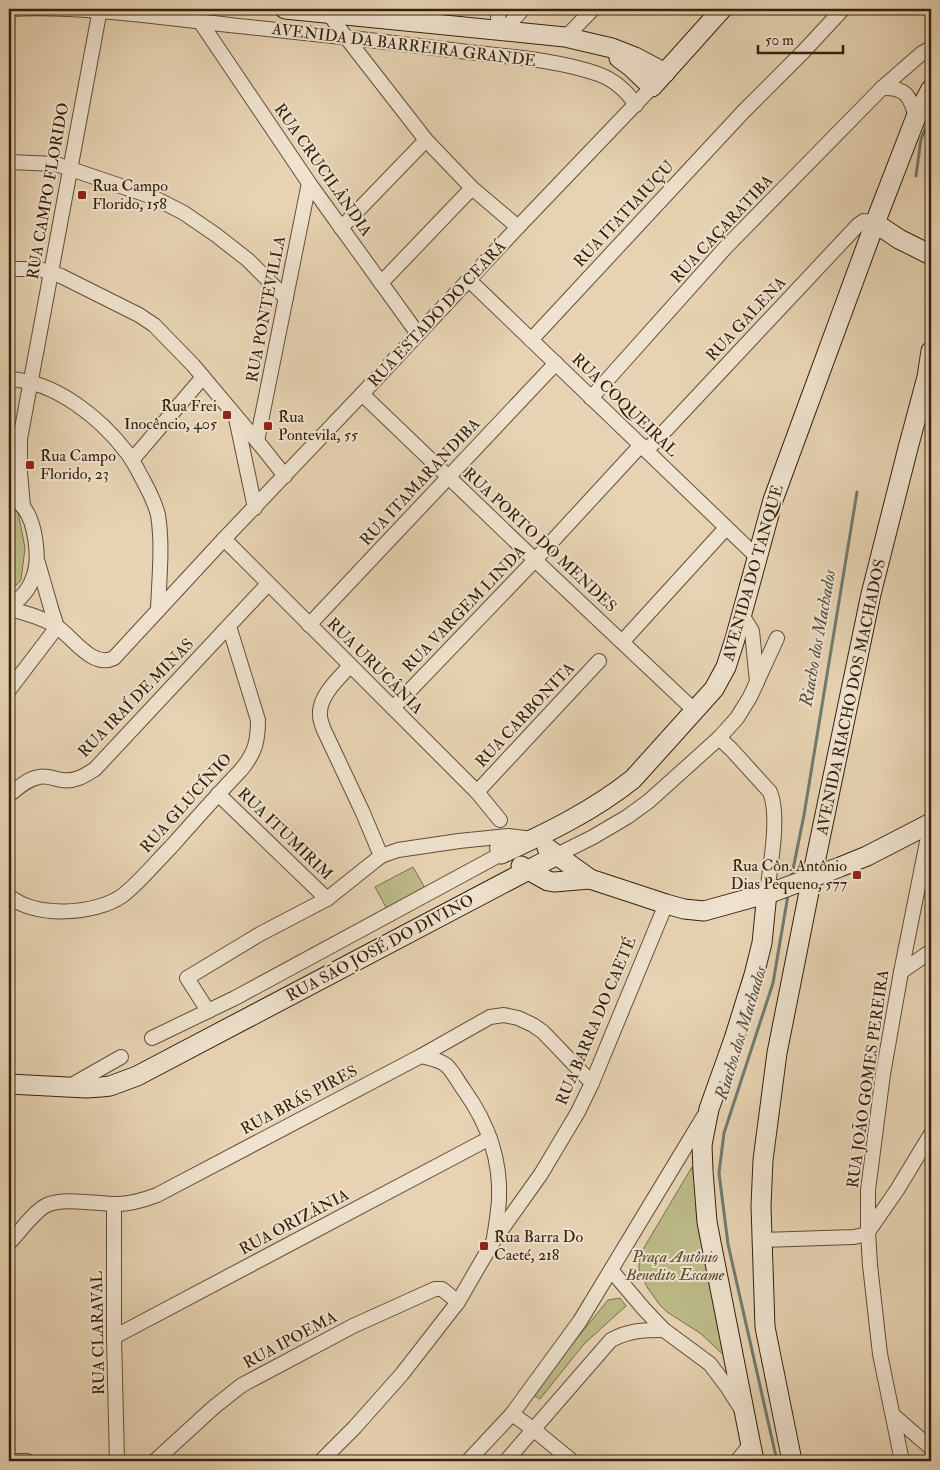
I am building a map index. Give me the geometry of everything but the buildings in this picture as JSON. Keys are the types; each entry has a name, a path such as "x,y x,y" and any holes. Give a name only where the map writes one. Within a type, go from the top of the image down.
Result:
{"main road":[{"name":"AVENIDA DA BARREIRA GRANDE","path":"284,9 410,15 500,30 566,37 612,48 635,57 665,73"},
{"name":"RUA ESTADO DO CEARÁ","path":"652,87 722,9"},
{"name":"AVENIDA DA BARREIRA GRANDE","path":"589,42 630,66 652,87"},
{"name":"AVENIDA DO TANQUE","path":"533,840 593,807 633,779 714,689 726,667 773,500 875,223 916,117 931,89"},
{"path":"875,223 899,239 931,255"},
{"name":"AVENIDA RIACHO DOS MACHADOS","path":"792,1461 765,1327 761,1206 763,1160 777,1053 804,880 871,594 906,456 929,378 931,351"},
{"path":"533,840 590,879 666,904 689,910 704,910 770,893 867,856 931,823"},
{"name":"RUA SÃO JOSÉ DO DIVINO","path":"498,846 533,840"},
{"path":"498,846 527,871 548,881 590,879"},
{"name":"RUA SÃO JOSÉ DO DIVINO","path":"9,1084 101,1087 120,1082 161,1064 557,855"},
{"path":"752,1452 707,1222 702,1171 702,1144 709,1109 754,975 762,943 770,893"}],"street":[{"name":"AVENIDA DA BARREIRA GRANDE","path":"9,9 100,10 201,23 345,36 551,62 599,74 616,82 627,92 636,105"},
{"path":"500,9 500,30"},
{"path":"500,30 523,9"},
{"path":"566,37 592,9"},
{"name":"RUA ITATIAIUÇU","path":"531,340 742,112 803,52 843,9"},
{"name":"RUA CAMPO FLORIDO","path":"23,507 20,439 100,10"},
{"path":"330,11 345,36 426,140 472,188 518,226"},
{"name":"RUA CRUCILÂNDIA","path":"201,23 309,183 418,334"},
{"name":"RUA CAÇARATIBA","path":"591,398 726,247 882,88 922,53 931,48"},
{"name":"RUA ESTADO DO CEARÁ","path":"57,627 92,658 108,661 114,658 518,226 652,87"},
{"path":"882,88 892,88 903,92 911,99 916,117"},
{"path":"341,228 426,140"},
{"path":"9,162 56,164 153,197 184,213 216,235 248,260 286,298"},
{"name":"RUA PONTEVILLA","path":"257,441 309,183"},
{"path":"381,283 472,188"},
{"name":"RUA GALENA","path":"644,448 858,225 864,221 875,223"},
{"path":"9,269 39,270 61,276 140,315 154,324 203,377 285,476"},
{"name":"RUA COQUEIRAL","path":"469,280 757,557"},
{"name":"RUA ITAMARANDIBA","path":"309,625 556,363"},
{"path":"132,460 203,377"},
{"path":"9,379 46,386 64,396 88,413 114,437 132,460 158,514 161,553 158,610"},
{"name":"RUA PORTO DO MENDES","path":"362,394 694,710"},
{"path":"236,417 255,508"},
{"name":"RUA CAMPO FLORIDO","path":"9,466 20,439"},
{"name":"RUA VARGEM LINDA","path":"393,708 644,448"},
{"path":"9,496 23,507 29,517 36,557 57,627"},
{"path":"622,642 726,528"},
{"name":"RUA URUCÂNIA","path":"224,539 478,792 500,820"},
{"path":"9,608 20,600 29,587 34,575 36,557"},
{"name":"RUA IRAÍ DE MINAS","path":"9,795 30,780 38,777 47,776 62,780 74,780 95,769 268,584"},
{"path":"9,608 39,617 57,627"},
{"path":"742,615 752,631 757,682"},
{"name":"RUA GLUCÍNIO","path":"9,896 26,905 52,912 83,910 105,905 121,896 142,878 251,758 258,734 258,720 229,626"},
{"path":"9,690 57,627"},
{"path":"557,855 593,837 649,801 720,738 737,718 750,697 777,638"},
{"name":"RUA CARBONITA","path":"478,792 599,661"},
{"path":"350,666 320,705 320,717 323,728 381,856"},
{"path":"720,738 770,792 773,799 774,816 770,893"},
{"name":"RUA ITUMIRIM","path":"218,794 327,899"},
{"name":"RUA JOÃO GOMES PEREIRA","path":"902,1461 880,1354 868,1232 868,1190 883,1074 931,823"},
{"path":"208,1011 186,978 260,934 327,899 381,856 407,849 498,846"},
{"name":"RUA SÃO JOSÉ DO DIVINO","path":"152,1038 234,998 498,846"},
{"name":"RUA BARRA DO CAETÉ","path":"321,1461 355,1427 402,1374 458,1302 494,1240 554,1151 578,1112 592,1083 666,904"},
{"path":"901,972 931,951"},
{"path":"232,1026 234,998"},
{"name":"RUA BRÁS PIRES","path":"9,1243 35,1214 47,1205 60,1201 114,1204 138,1203 157,1195 421,1056 490,1017 504,1015 533,1024 592,1083"},
{"path":"445,1065 449,1049 461,1033"},
{"path":"421,1056 445,1065 481,1116 490,1138 495,1152 499,1200 494,1240"},
{"path":"70,1086 121,1057"},
{"path":"468,1461 512,1414 580,1321 709,1109"},
{"path":"762,1240 863,1236 868,1232 897,1190 931,1134"},
{"name":"RUA ORIZÂNIA","path":"114,1338 490,1138"},
{"path":"499,1200 514,1212"},
{"name":"RUA CLARAVAL","path":"114,1204 114,1338 117,1461"},
{"path":"611,1270 664,1330 710,1364 744,1412"},
{"name":"RUA IPOEMA","path":"155,1461 214,1407 242,1385 353,1326 435,1289 442,1289 458,1302"},
{"path":"506,1461 611,1340 636,1330 664,1330"},
{"path":"512,1414 572,1461"},
{"path":"893,1415 931,1448"},
{"path":"737,1461 752,1452"},
{"path":"9,1461 27,1461"}],"green space":[{"path":"9,506 18,512 25,548 21,580 9,593"},
{"path":"413,867 425,888 387,909 375,887"},
{"name":"Praça Antônio Benedito Escame","path":"692,1167 727,1358 700,1333 667,1312 659,1304 647,1287 639,1270 642,1251"},
{"path":"620,1298 626,1306 584,1344 540,1399 532,1394 608,1300"}],"waterway":[{"name":"Riacho dos Machados","path":"916,176 921,139 931,116"},
{"name":"Riacho dos Machados","path":"791,879 804,815 857,492"},
{"name":"Riacho dos Machados","path":"777,1461 728,1244 719,1173 724,1133 773,983 788,895"}],"place":[{"name":"Rua Campo Florido, 158","path":"82,195"},
{"name":"Rua Frei Inocêncio, 405","path":"227,415"},
{"name":"Rua Pontevila, 55","path":"268,426"},
{"name":"Rua Campo Florido, 23","path":"30,465"},
{"name":"Rua Côn. Antônio Dias Pequeno, 577","path":"857,875"},
{"name":"Rua Barra Do Caeté, 218","path":"484,1246"}]}
